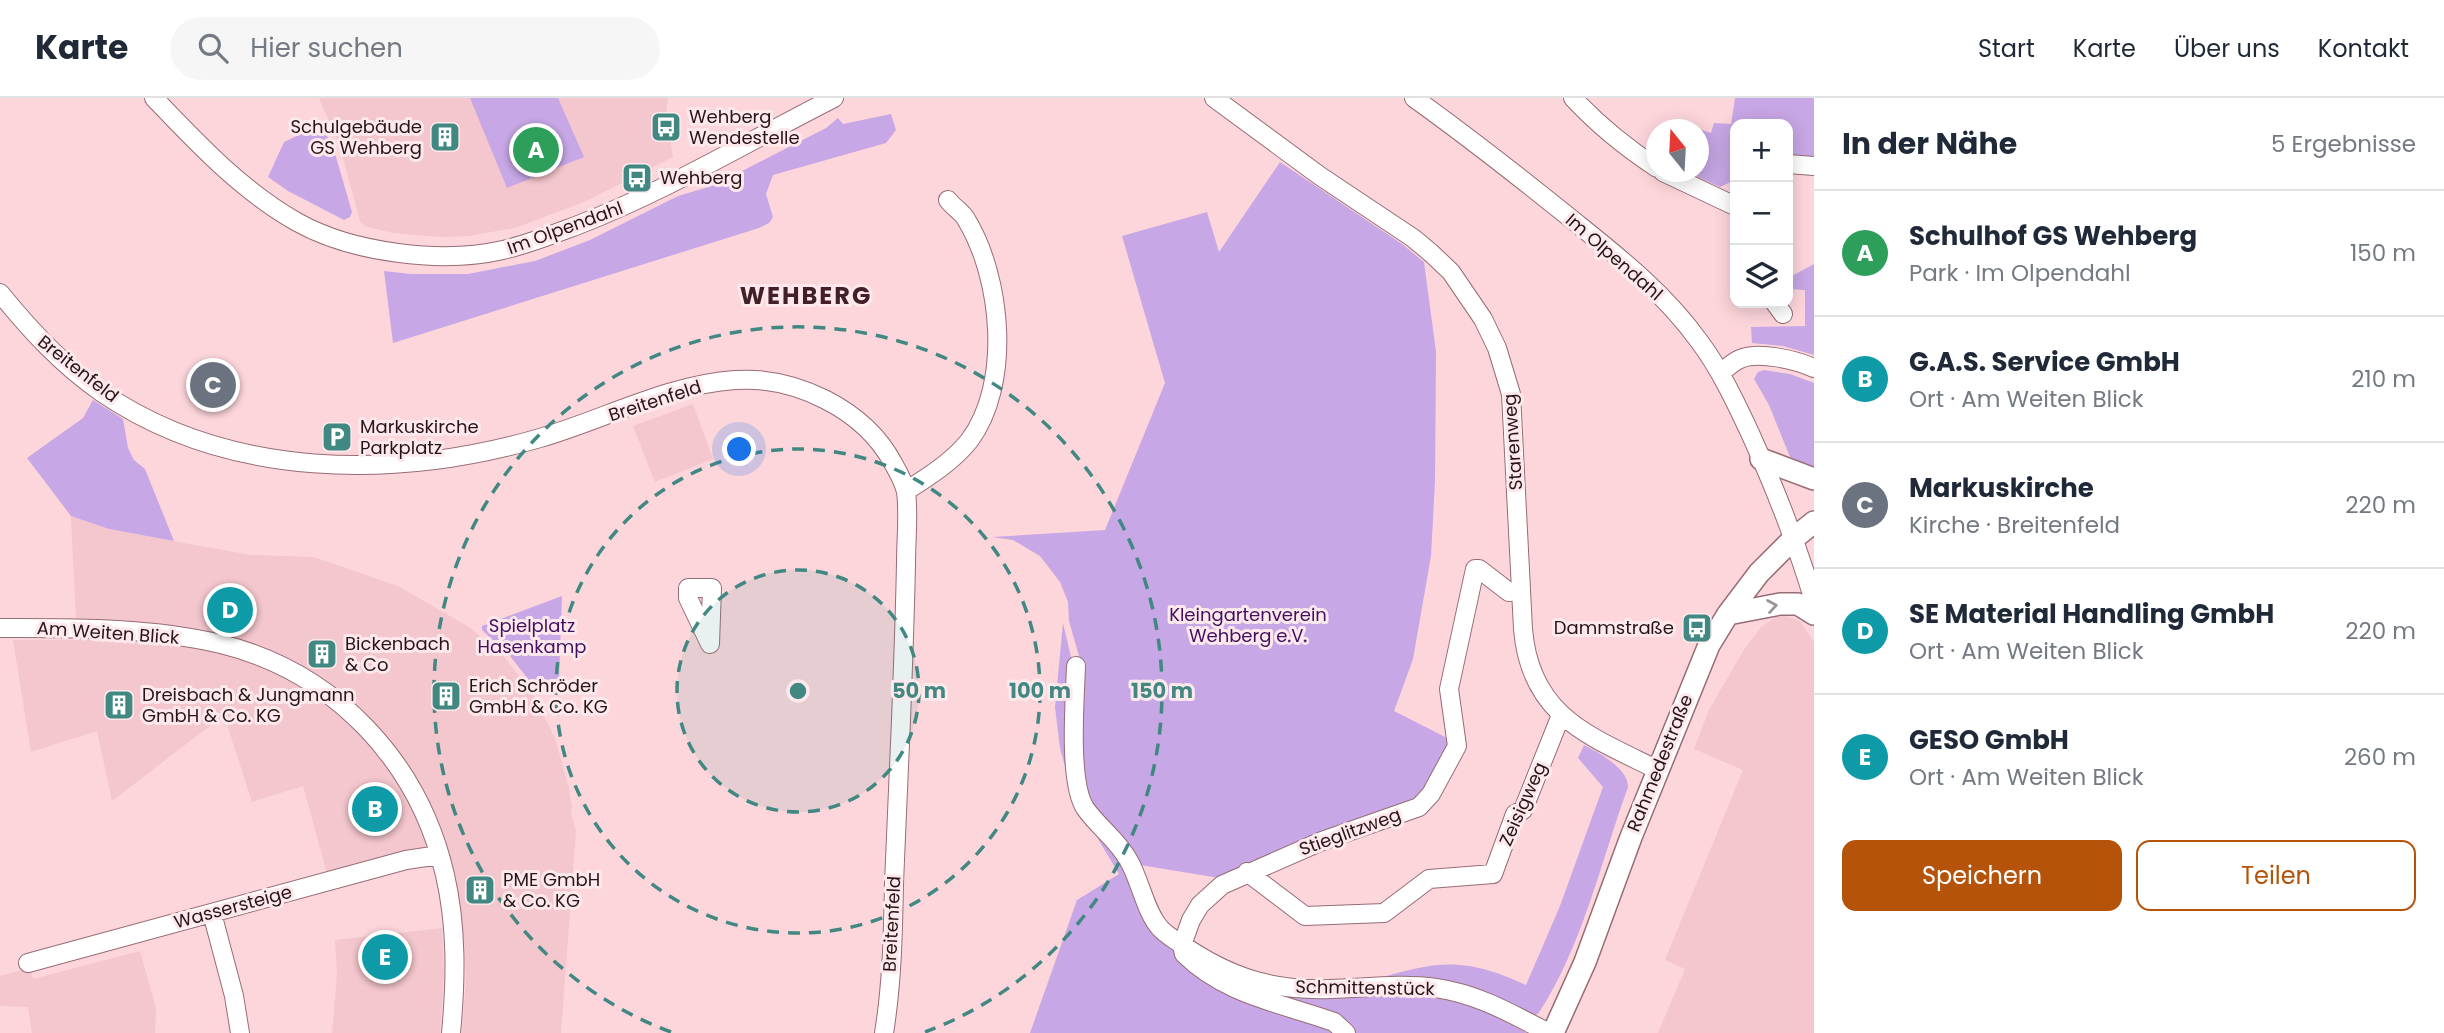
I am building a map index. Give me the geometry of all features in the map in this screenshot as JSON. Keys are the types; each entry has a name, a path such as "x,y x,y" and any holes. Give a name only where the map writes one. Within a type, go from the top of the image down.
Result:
{"main road":[{"path":"1761,459 1814,479"},
{"name":"Rahmedestraße","path":"1551,1033 1585,962 1700,665 1728,614 1759,573 1814,522"},
{"path":"1728,614 1780,604 1798,604 1814,614"}],"street":[{"name":"Im Olpendahl","path":"154,98 239,182 300,224 323,235 379,250 463,255 501,251 526,244 622,208 834,98"},
{"name":"Starenweg","path":"1214,98 1320,176 1413,238 1451,272 1477,310 1497,348 1511,394 1527,663 1541,693 1561,715 1596,738 1658,770"},
{"name":"Im Olpendahl","path":"1414,98 1624,260 1664,299 1698,338 1721,372 1761,459 1793,539"},
{"path":"1573,98 1601,128 1646,161"},
{"path":"1793,164 1814,166"},
{"path":"1688,182 1730,199"},
{"path":"906,491 937,471 968,441 983,418 995,370 997,319 990,278 965,218 948,200"},
{"name":"Breitenfeld","path":"0,293 31,331 100,391 186,437 262,458 308,463 402,463 499,449 538,439 683,389 732,380 775,383 794,388 830,402 852,415 885,448 906,491 904,638 894,906 884,1033"},
{"path":"1721,372 1738,360 1753,357 1783,358 1814,368"},
{"path":"1793,539 1814,601"},
{"name":"Stieglitzweg","path":"1182,945 1200,905 1222,885 1322,841 1419,807 1438,782 1457,746 1449,689 1475,569 1479,569 1509,592 1521,590"},
{"name":"Am Weiten Blick","path":"0,628 76,628 147,633 220,643 259,656 307,678 345,706 387,749 419,800 439,855 445,875 454,937 455,994 451,1033"},
{"name":"Schmittenstück","path":"1076,666 1075,745 1079,793 1084,806 1122,848 1158,926 1182,945 1204,961 1265,984 1299,989 1407,985 1465,993 1551,1033"},
{"name":"Zeisigweg","path":"1247,872 1305,916 1384,913 1429,879 1493,874 1515,814 1523,810 1561,715"},
{"name":"Wassersteige","path":"28,963 406,860 439,855"},
{"path":"212,913 234,996 240,1033"},
{"name":"Schmittenstück","path":"1182,945 1184,954 1215,980 1237,991 1334,1022 1346,1033"}],"shaded area":[{"path":"319,98 668,98 666,116 673,157 584,202 515,228 468,236 393,233 364,226 360,221 340,147"},
{"path":"693,404 713,459 655,482 633,426"},
{"path":"71,516 109,529 251,555 314,557 398,586 469,627 506,659 534,696 555,738 569,788 576,831 561,1033 462,1033 466,980 464,939 456,881 446,844 328,877 303,786 252,802 224,715 112,801 97,731 31,752 13,640 77,640"},
{"path":"1785,616 1800,621 1814,642 1814,1033 1658,1033 1685,969 1665,960 1743,770 1694,749 1709,710 1743,651 1762,626 1776,617"},
{"path":"442,928 444,974 440,1033 332,1033 337,974 335,940"},
{"path":"140,951 156,1008 155,1033 32,1033 28,1007 0,1006 0,976 30,968 33,979"}],"green space":[{"path":"470,98 558,98 584,157 507,188"},
{"path":"1735,98 1814,98 1814,162 1793,160 1793,119 1732,119"},
{"path":"891,114 896,130 886,143 773,175 766,194 773,217 769,223 759,228 393,343 384,271 468,274 535,261 590,240 678,196 715,185 826,128 838,118 843,124"},
{"path":"1714,123 1730,124 1730,182 1720,187 1709,182 1709,132"},
{"path":"322,124 336,157 352,212 350,217 344,220 288,191 268,177 284,142"},
{"name":"Kleingartenverein Wehberg e.V.","path":"1280,162 1402,244 1424,262 1436,352 1435,481 1431,556 1413,659 1394,711 1453,741 1418,804 1219,878 1140,865 1091,810 1080,770 1081,663 1069,621 1068,602 1060,582 1040,556 1013,540 992,537 1105,530 1165,383 1122,236 1207,212 1219,252"},
{"path":"1814,264 1814,355 1783,346 1752,343 1751,327 1805,326 1805,290 1793,289 1793,275"},
{"path":"1764,370 1790,374 1814,383 1814,468 1790,457 1769,405 1754,379 1758,372"},
{"path":"93,400 123,419 128,448 134,460 145,469 174,541 109,529 71,516 27,458 83,418"},
{"name":"Spielplatz Hasenkamp","path":"562,596 559,679 540,694 510,656 482,630 482,626"},
{"path":"1063,623 1072,661 1070,785 1060,748 1055,707"},
{"path":"1584,745 1618,767 1627,780 1628,787 1579,933 1538,1014 1532,1016 1373,980 1415,969 1450,964 1485,969 1526,985 1560,906 1603,787 1578,758"},
{"path":"1101,832 1117,851 1153,929 1211,970 1464,1000 1527,1033 1030,1033 1077,900 1119,874 1098,839"}],"place":[{"name":"Wehberg Wendestelle","path":"666,127"},
{"name":"Schulgebäude GS Wehberg","path":"445,137"},
{"name":"Schulhof GS Wehberg","path":"536,150"},
{"name":"Wehberg","path":"637,178"},
{"name":"Markuskirche","path":"213,385"},
{"name":"Markuskirche Parkplatz","path":"337,437"},
{"name":"SE Material Handling GmbH","path":"230,610"},
{"name":"Dammstraße","path":"1697,628"},
{"name":"Bickenbach & Co","path":"322,654"},
{"name":"Erich Schröder GmbH & Co. KG","path":"446,696"},
{"name":"Dreisbach & Jungmann GmbH & Co. KG","path":"119,705"},
{"name":"G.A.S. Service GmbH","path":"375,809"},
{"name":"PME GmbH & Co. KG","path":"480,890"},
{"name":"GESO GmbH","path":"385,957"}],"district":[{"name":"WEHBERG","path":"806,296"}]}
